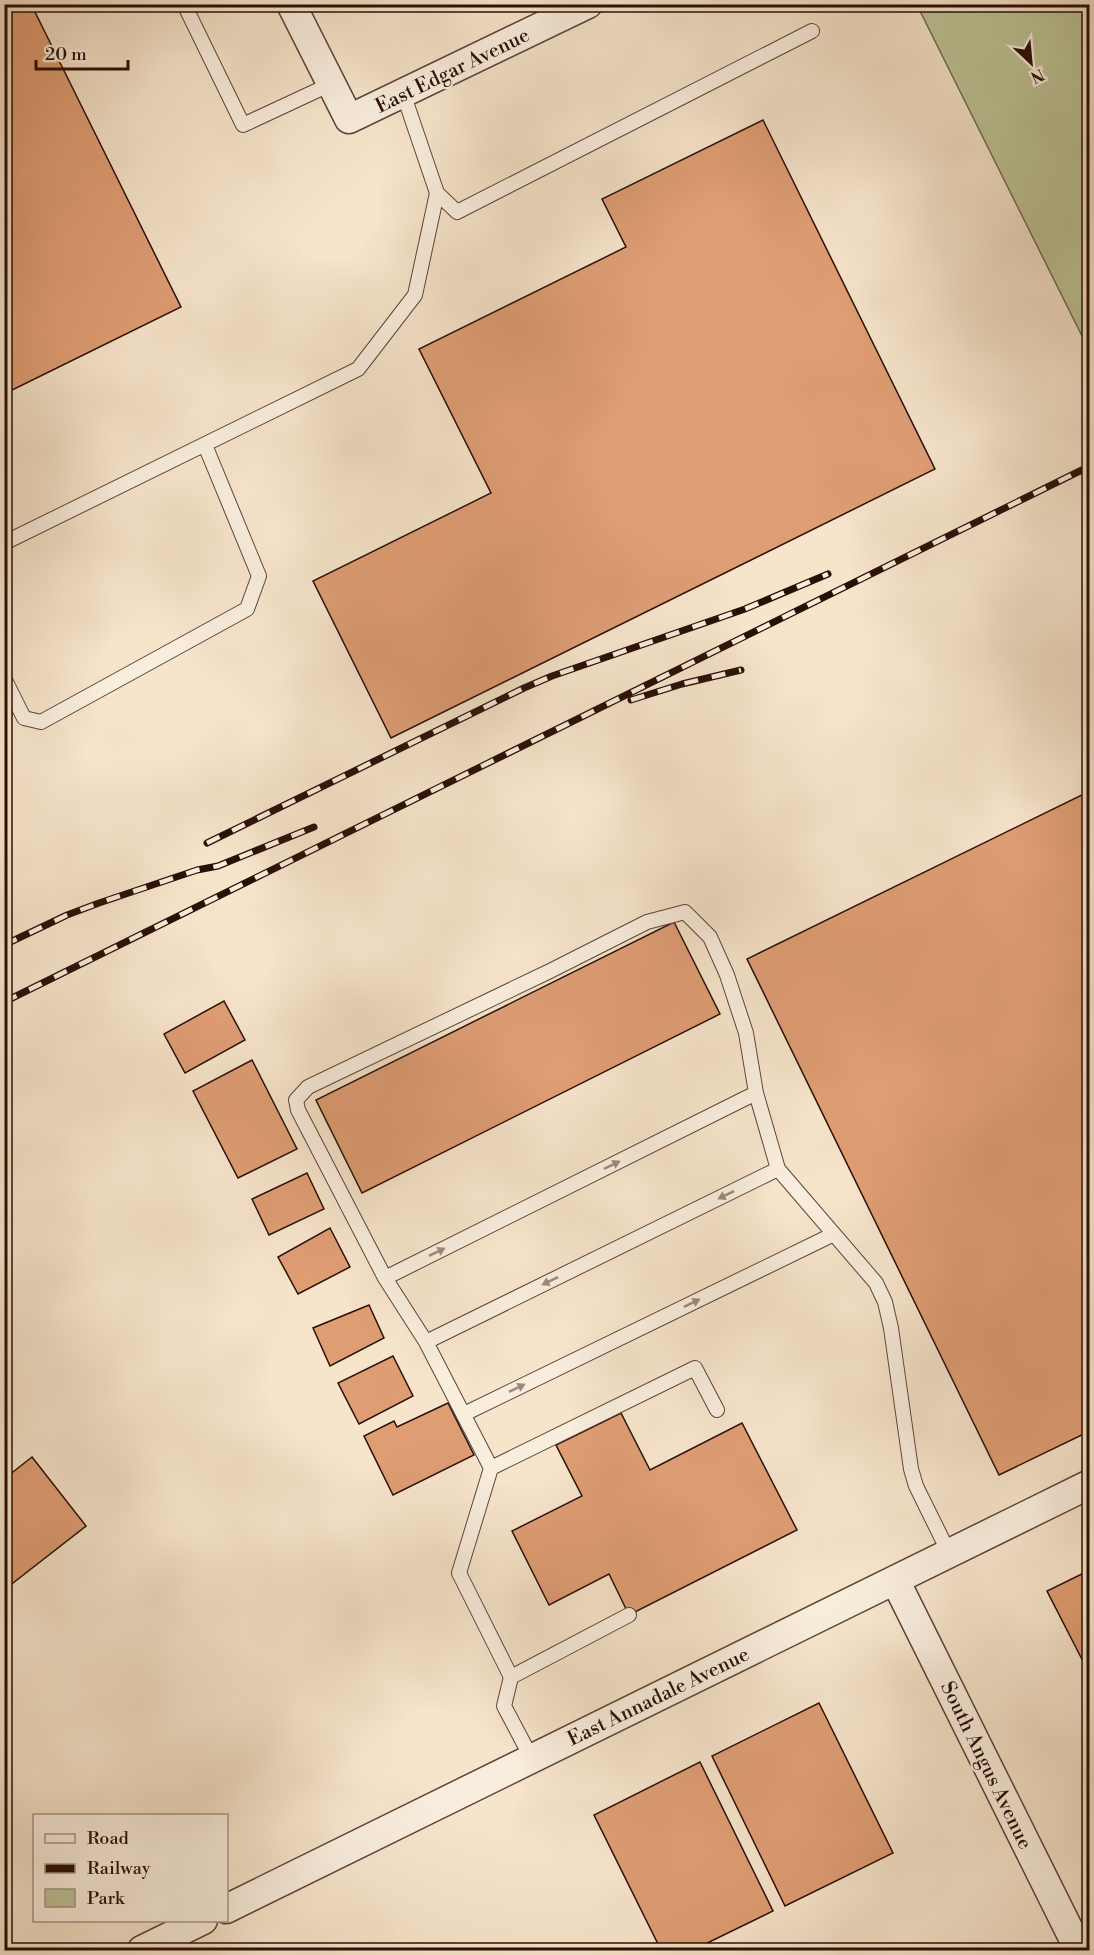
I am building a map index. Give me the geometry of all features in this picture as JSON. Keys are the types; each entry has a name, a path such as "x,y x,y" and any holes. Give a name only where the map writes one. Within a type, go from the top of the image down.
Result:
{"street":[{"path":"291,4 331,84"},
{"name":"East Edgar Avenue","path":"331,84 349,119 588,4"},
{"name":"East Annadale Avenue","path":"228,1908 1089,1484"},
{"name":"South Angus Avenue","path":"895,1580 1079,1950"},
{"path":"142,1950 199,1922"}],"lane":[{"path":"184,4 243,125 331,84"},
{"path":"436,193 457,212 812,31"},
{"path":"4,543 358,369 415,295 436,193 404,93"},
{"path":"4,678 24,718 41,722 247,609 259,576 205,445"},
{"path":"532,1759 504,1706 511,1677 459,1573 491,1468 426,1342 385,1278 298,1110 296,1100 308,1087 647,922 685,912 710,937 727,975 746,1033 756,1093 778,1169 876,1283 885,1302 891,1328 911,1469 916,1486 949,1553"},
{"path":"385,1278 756,1093"},
{"path":"426,1342 778,1169"},
{"path":"464,1414 834,1234"},
{"path":"491,1468 695,1368 717,1410"},
{"path":"511,1677 629,1615"}],"green space":[{"path":"917,5 1089,5 1089,350"}],"building":[{"path":"4,4 31,4 181,307 4,394"},
{"path":"763,120 935,469 391,738 313,581 491,493 419,349 626,247 602,199"},
{"path":"1090,791 1090,1431 999,1475 747,959"},
{"path":"674,922 720,1014 362,1193 316,1100"},
{"path":"224,1001 245,1040 185,1073 164,1034"},
{"path":"252,1060 297,1149 238,1178 193,1091"},
{"path":"307,1173 324,1209 269,1235 252,1199"},
{"path":"330,1228 350,1267 298,1294 278,1257"},
{"path":"369,1305 384,1338 330,1366 313,1328"},
{"path":"393,1356 413,1396 359,1424 338,1383"},
{"path":"448,1403 474,1455 393,1495 364,1436 394,1421 397,1427"},
{"path":"621,1413 650,1470 742,1423 797,1530 629,1615 609,1574 549,1605 512,1531 582,1496 556,1445"},
{"path":"32,1457 86,1526 4,1590 4,1479"},
{"path":"1090,1570 1090,1675 1047,1591"},
{"path":"819,1703 893,1853 785,1906 712,1756"},
{"path":"700,1762 773,1911 693,1950 661,1950 594,1815"}],"railway":[{"path":"4,1002 1090,466"},
{"path":"207,843 524,688 552,676 745,609 828,574"},
{"path":"631,700 682,684 741,670"},
{"path":"4,945 67,915 197,870 218,866 314,827"}]}
